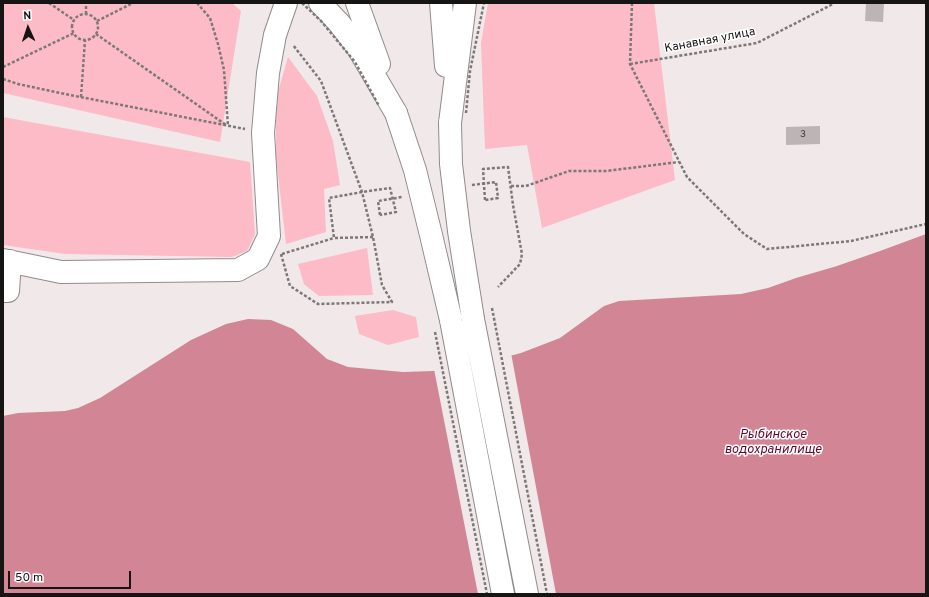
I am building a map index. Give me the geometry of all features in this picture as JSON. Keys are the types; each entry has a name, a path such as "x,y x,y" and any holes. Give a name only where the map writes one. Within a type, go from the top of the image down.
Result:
{"main road":[{"path":"3,291 8,291 6,260 61,272 238,270 258,259 269,236 263,133 268,73 275,35 286,3"},
{"path":"320,3 339,23 358,48 415,170 432,235 451,320 504,594"},
{"path":"357,3 389,112"},
{"path":"441,3 444,32 458,120"},
{"path":"465,3 458,120 451,164 473,319 527,594"}],"path":[{"path":"49,3 74,20"},
{"path":"86,3 86,14"},
{"path":"97,22 133,3"},
{"path":"197,3 210,18 218,44 224,70 228,126"},
{"path":"302,3 321,20 355,62 389,112"},
{"path":"458,120 484,3"},
{"path":"632,3 630,64 686,177 744,234 768,249 851,241 926,224"},
{"name":"Канавная улица","path":"630,64 757,43 833,3"},
{"path":"79,15 92,15 98,26 96,34 85,40 80,39 74,34 72,29 74,20 79,15"},
{"path":"269,236 282,254 290,286 318,304 392,302 382,285 373,236 362,192 321,81 278,26"},
{"path":"3,67 74,34"},
{"path":"96,34 228,126"},
{"path":"81,97 85,40"},
{"path":"3,79 18,84 263,133"},
{"path":"511,186 526,186 568,171 606,171 679,162"},
{"path":"472,192 471,185 496,182 498,198 485,200 483,169 508,167 522,254 520,264 498,287"},
{"path":"334,238 329,198 390,188 396,212 380,215 378,201 406,196"},
{"path":"282,254 334,238 373,236"},
{"path":"492,307 547,594"},
{"path":"434,328 487,594"}],"shaded area":[{"path":"3,3 232,3 241,11 220,142 3,93"},
{"path":"488,3 654,3 675,180 542,228 527,145 485,149 481,43"},
{"path":"288,57 317,96 333,141 340,185 324,189 326,232 286,244 276,157 276,99"},
{"path":"3,117 250,162 255,234 247,251 232,257 65,254 3,245"},
{"path":"367,248 373,295 319,296 304,284 298,264"},
{"path":"393,310 416,317 419,337 388,345 359,334 355,316"}],"water":[{"name":"Рыбинское водохранилище","path":"926,234 926,594 3,594 3,416 18,413 65,411 78,408 100,398 191,340 226,324 248,319 271,320 293,329 327,359 348,367 403,372 433,371 468,367 521,353 560,338 604,306 619,301 741,294 768,288 837,266"}],"pier":[{"path":"511,353 556,594 478,594 434,369 468,365"}],"building":[{"path":"866,3 884,3 883,22 865,21"},
{"path":"820,126 820,144 786,145 786,127"}]}
